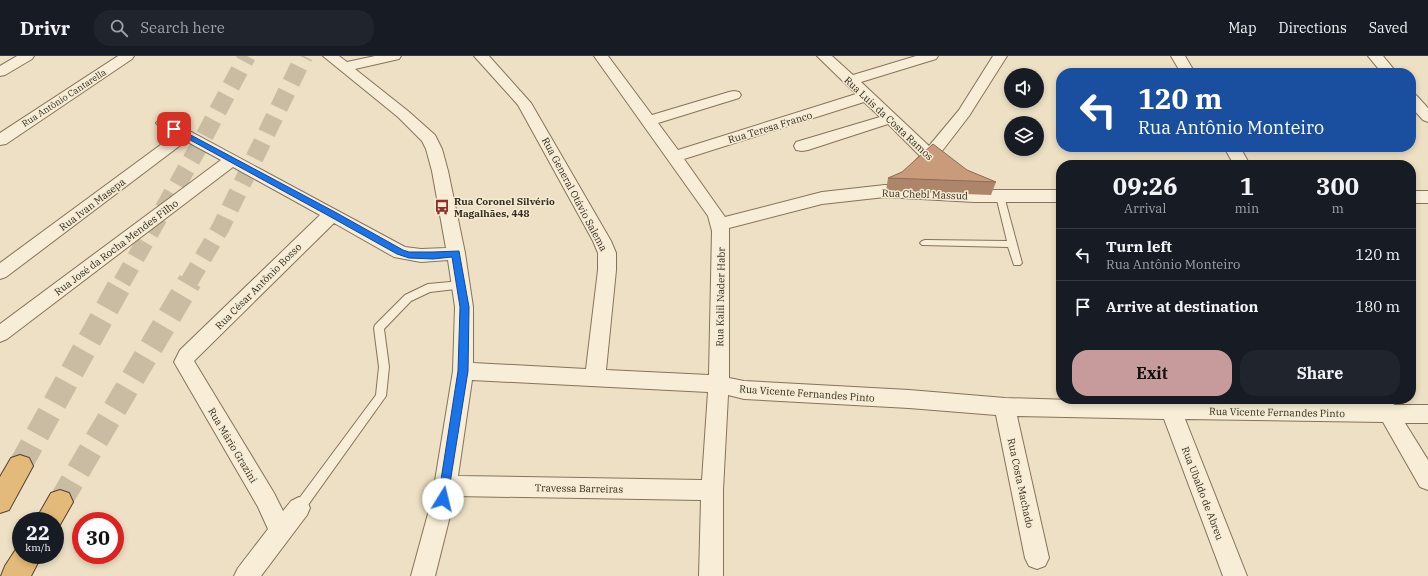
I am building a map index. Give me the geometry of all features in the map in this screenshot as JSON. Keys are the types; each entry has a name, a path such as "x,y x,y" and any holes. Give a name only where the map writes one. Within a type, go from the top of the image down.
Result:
{"highway":[{"path":"0,501 20,466"},
{"path":"15,576 22,564"}],"street":[{"path":"0,72 27,56"},
{"name":"Rua Antônio Cantarella","path":"0,140 127,56"},
{"path":"337,62 394,56"},
{"name":"Rua General Otávio Salema","path":"481,56 524,103 607,253 607,270 595,377"},
{"name":"Rua Kalil Nader Habr","path":"601,56 716,215 720,224 722,238 718,384 712,490 711,576"},
{"name":"Rua Luis da Costa Ramos","path":"824,56 929,157 964,183 1000,196"},
{"path":"850,81 931,56"},
{"path":"885,191 899,185 929,157 961,118 1000,56"},
{"path":"1178,56 1185,68"},
{"path":"1375,56 1386,68"},
{"path":"337,62 402,114 429,139 434,149 440,171 456,253 464,307 463,371 445,486 423,576"},
{"path":"648,122 734,95"},
{"name":"Rua Teresa Franco","path":"674,157 866,96"},
{"path":"1416,104 1428,117"},
{"path":"802,146 889,119"},
{"path":"164,123 400,252 409,255 433,256 456,253"},
{"name":"Rua Ivan Masepa","path":"0,272 184,135"},
{"name":"Rua José da Rocha Mendes Filho","path":"0,334 232,160"},
{"name":"Rua Chebl Massud","path":"720,224 822,198 885,191 1000,196 1056,196"},
{"path":"1416,197 1428,197"},
{"name":"Rua César Antônio Bosso","path":"184,360 332,214"},
{"name":"Rua Mário Grazini","path":"184,360 184,364 266,500 281,531"},
{"name":"Rua Vicente Fernandes Pinto","path":"463,371 718,384 744,390 1005,407 1101,405 1171,410 1384,406 1428,414"},
{"path":"1384,406 1428,480"},
{"name":"Rua Costa Machado","path":"1005,407 1037,558"},
{"name":"Rua Ubaldo de Abreu","path":"1171,410 1235,576"},
{"name":"Travessa Barreiras","path":"445,486 712,490"},
{"path":"246,576 299,508"}],"lane":[{"path":"1000,196 1017,263"},
{"path":"925,243 1012,244"},
{"path":"299,508 382,396 384,367 379,328 408,298 428,288 461,284"}],"building":[{"path":"933,144 967,170 996,182 888,178 902,172"}],"tunnel":[{"path":"122,282 197,150 247,56"},
{"path":"189,282 221,227 304,56"},
{"path":"20,466 122,281"},
{"path":"60,502 190,281"}],"place":[{"name":"Rua Coronel Silvério Magalhães, 448","path":"442,207"}],"route":[{"path":"174,129 400,252 409,255 433,256 456,253 464,307 463,371 443,499"}]}
